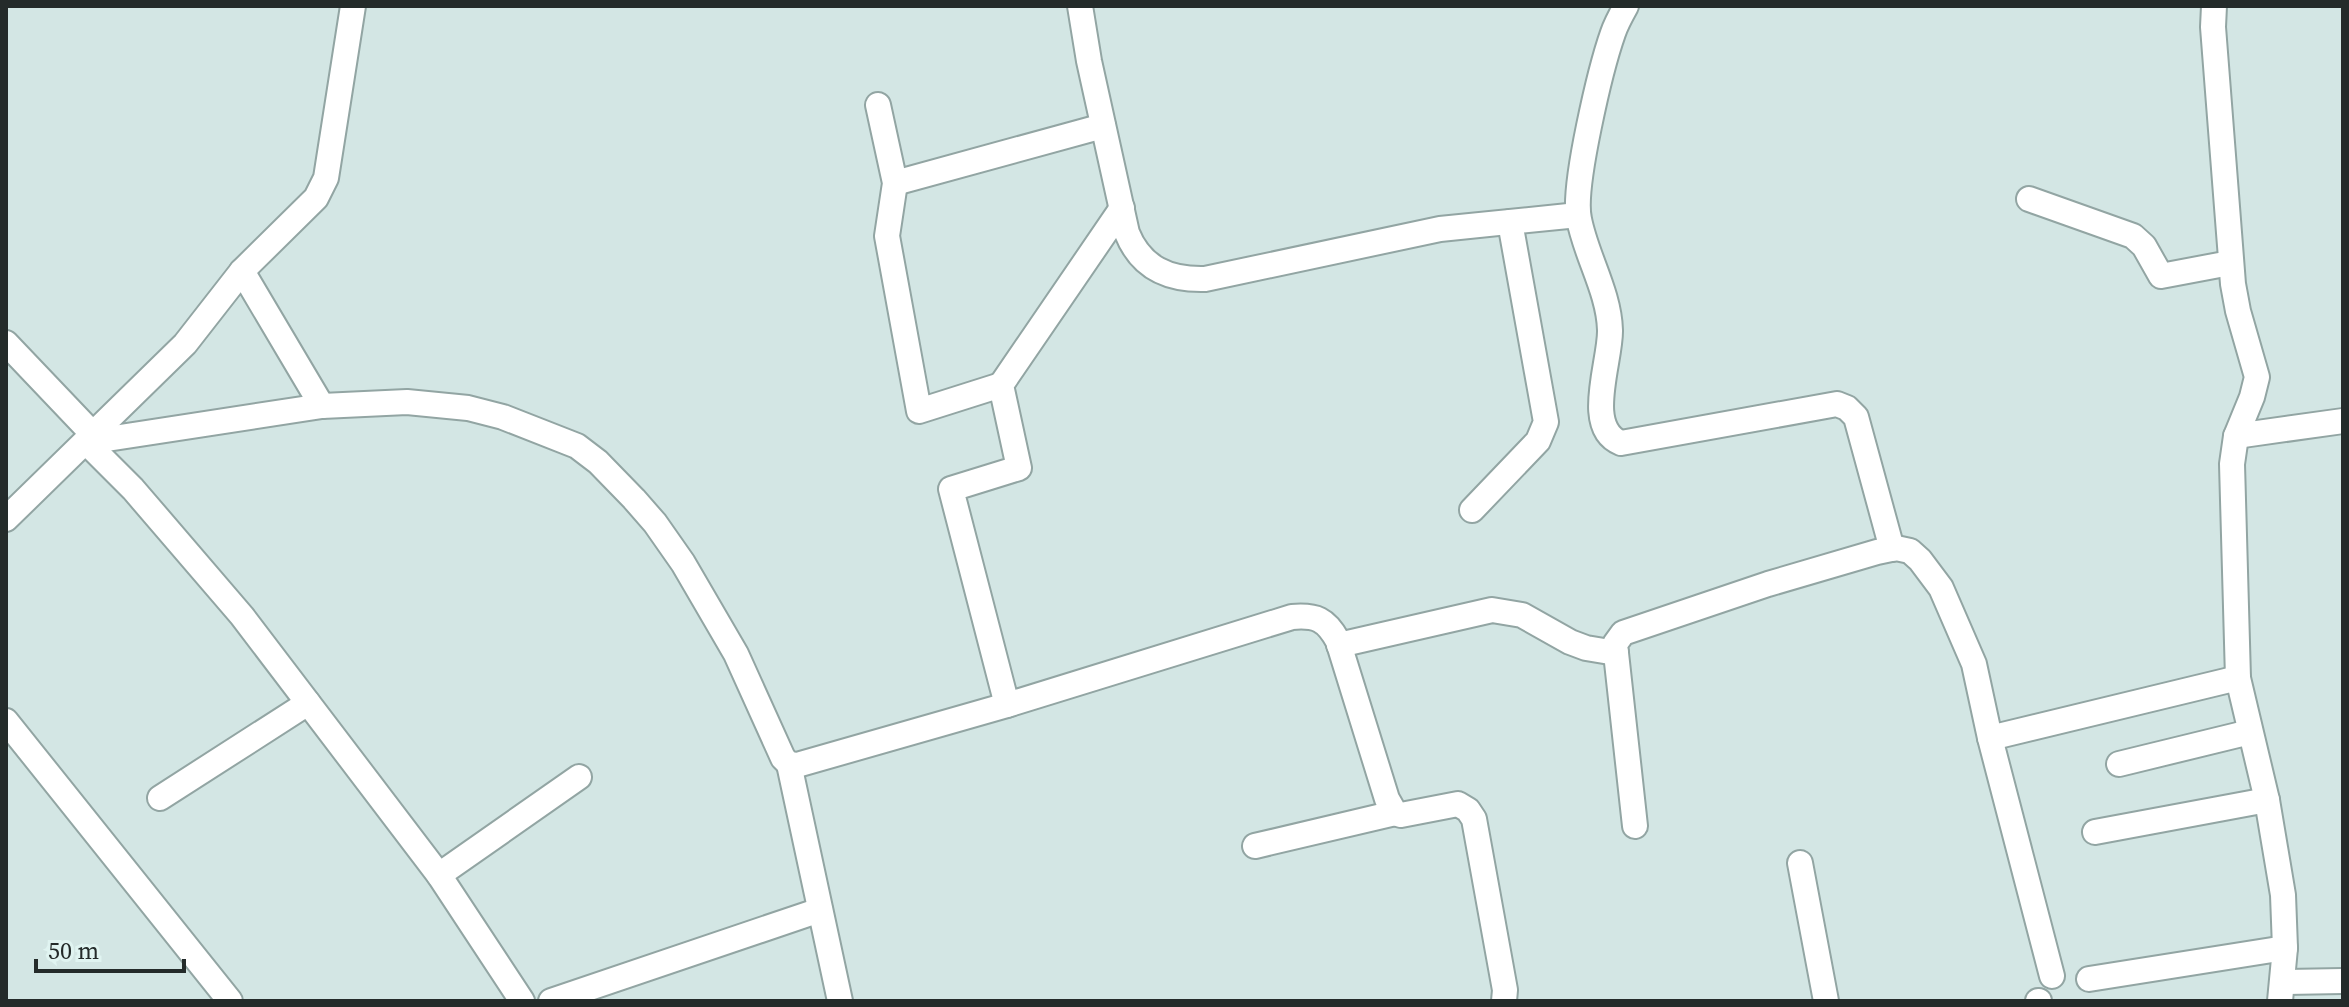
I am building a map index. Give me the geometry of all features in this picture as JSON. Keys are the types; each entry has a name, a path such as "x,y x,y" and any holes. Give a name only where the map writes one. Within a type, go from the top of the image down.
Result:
{"street":[{"path":"6,519 185,344 242,271 322,189 353,6"},
{"path":"1080,6 1103,126 1133,247 1155,268 1169,276 1205,279 1440,229 1578,215"},
{"path":"1626,6 1610,43 1590,130 1578,215 1610,322 1609,350 1601,392 1608,436 1621,443 1837,404 1856,417 1892,549"},
{"path":"2214,6 2230,263 2238,311 2257,377 2236,436 2232,464 2238,678 2267,800 2283,895 2285,948 2282,992 2343,981"},
{"path":"878,105 895,183 887,236 919,411 1001,385 1122,208"},
{"path":"895,183 1103,126"},
{"path":"2029,199 2133,236 2144,246 2161,276 2230,263"},
{"path":"1472,510 1531,449 1544,432 1546,422 1510,222"},
{"path":"242,271 322,406"},
{"path":"6,343 232,605 439,875 522,1001"},
{"path":"1001,385 1019,468 951,489 1007,705"},
{"path":"91,438 117,439 322,406 407,402 468,408 577,446 598,462 655,523 683,563 736,654 783,758 789,764 840,1001"},
{"path":"2236,436 2343,421"},
{"path":"1635,826 1615,644 1623,633 1768,584 1892,549 1910,551 1920,560 1946,598 1974,664 1990,738 2052,976"},
{"path":"1339,645 1492,610 1522,615 1586,648 1616,653"},
{"path":"789,764 797,765 1007,705 1292,617 1310,615 1325,621 1339,645 1387,799 1395,813"},
{"path":"1990,738 2238,678"},
{"path":"160,798 308,703"},
{"path":"6,721 230,1001"},
{"path":"2119,764 2250,732"},
{"path":"439,875 579,777"},
{"path":"2095,832 2267,800"},
{"path":"1255,846 1395,813 1401,815 1458,804 1468,810 1474,819 1505,990 1504,1001"},
{"path":"1800,863 1826,1001"},
{"path":"551,1001 820,910"},
{"path":"2089,979 2285,948"}]}
